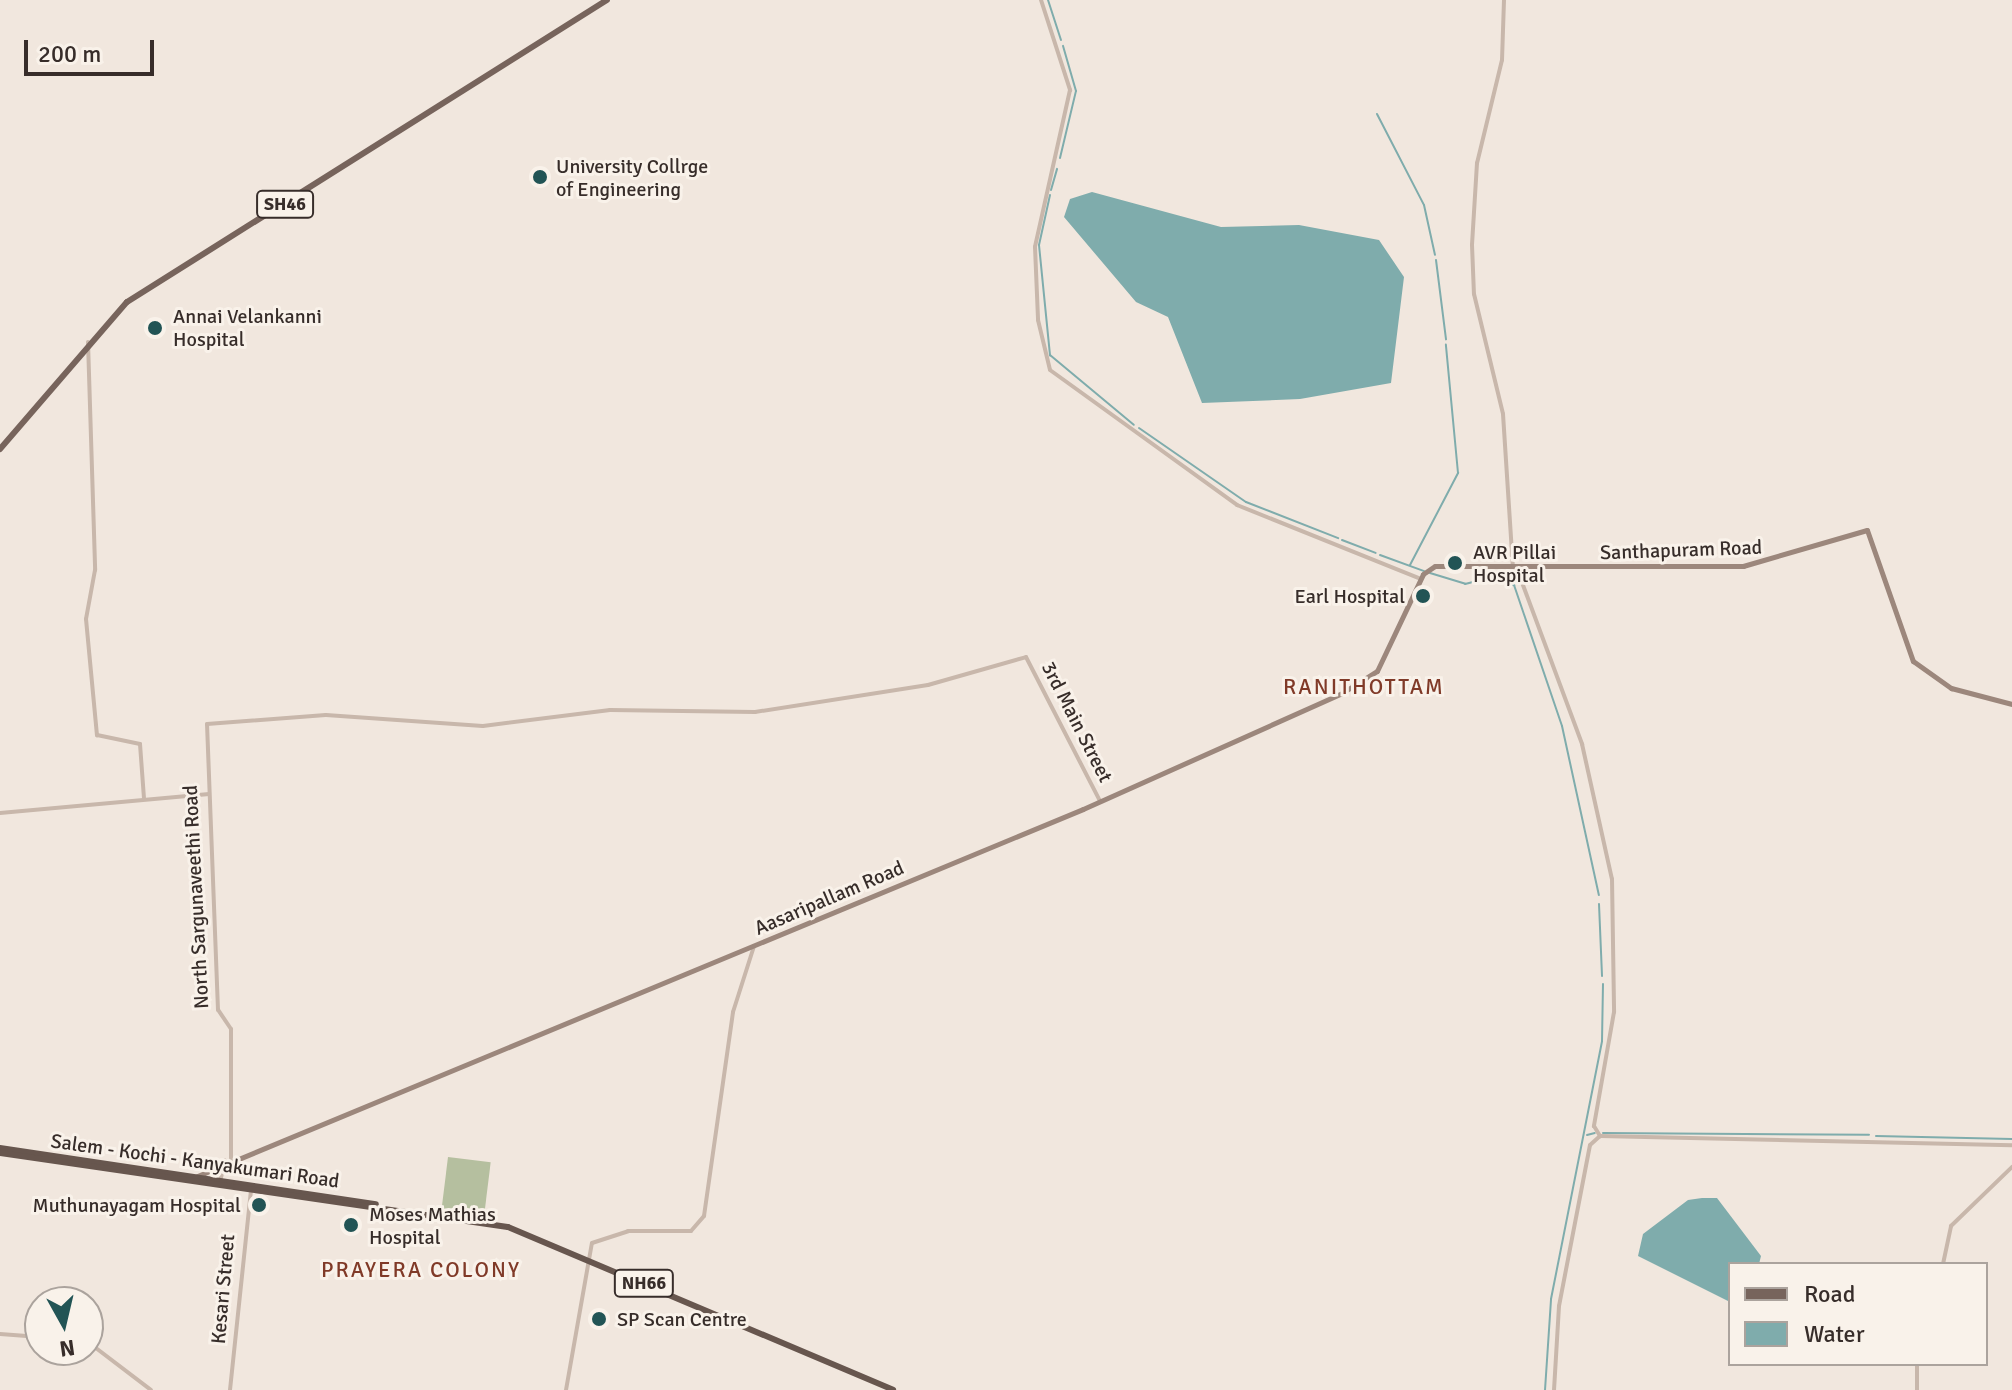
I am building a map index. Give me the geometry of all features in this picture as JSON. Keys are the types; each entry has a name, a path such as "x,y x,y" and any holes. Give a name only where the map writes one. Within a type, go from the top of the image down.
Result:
{"highway":[{"name":"Salem - Kochi - Kanyakumari Road","path":"0,1151 508,1227 893,1390"},
{"name":"Salem - Kochi - Kanyakumari Road","path":"220,1184 385,1207"}],"main road":[{"name":"SH46","path":"0,449 88,342 159,281 607,0"},
{"name":"Santhapuram Road","path":"1425,572 1743,566 1867,530 1913,661 1951,688 2012,704"},
{"name":"Aasaripallam Road","path":"191,1181 228,1159 754,946 1100,801 1370,679 1425,572"}],"street":[{"path":"1041,0 1070,90 1035,247 1038,320 1050,370 1237,505 1425,572"},
{"path":"1504,0 1502,60 1477,163 1472,245 1474,294 1503,414 1515,569 1582,744 1612,879 1614,1012 1594,1126 1600,1136"},
{"path":"88,342 95,570 86,619 97,735 140,744 144,798"},
{"name":"3rd Main Street","path":"1026,657 1100,801"},
{"name":"North Sargunaveethi Road","path":"220,1184 228,1159 231,1029 218,1018 207,724 326,715 483,726 610,710 755,712 928,685 1026,657"},
{"path":"0,813 209,794"},
{"path":"566,1390 585,1259 598,1237 691,1231 704,1216 733,1012 754,946"},
{"path":"1554,1390 1569,1248 1590,1145 1600,1136 2012,1145"},
{"path":"1943,1262 1951,1226 2012,1167"},
{"name":"Kesari Street","path":"230,1390 251,1190"},
{"path":"0,1334 24,1336"},
{"path":"104,1354 151,1390"},
{"path":"1917,1366 1917,1390"}],"green space":[{"path":"448,1157 491,1162 484,1218 441,1213"}],"water":[{"path":"1092,192 1221,227 1299,225 1379,240 1404,277 1391,383 1300,399 1202,403 1168,317 1136,302 1064,217 1070,199"},
{"path":"1717,1198 1761,1256 1760,1262 1728,1262 1728,1301 1638,1256 1643,1234 1688,1200"}],"waterway":[{"path":"1048,0 1061,40"},
{"path":"1060,158 1076,91 1063,46"},
{"path":"1377,114 1424,205 1435,255"},
{"path":"1051,190 1057,169"},
{"path":"1050,195 1039,245 1050,355 1134,425"},
{"path":"1436,260 1446,339"},
{"path":"1410,565 1458,473 1446,345"},
{"path":"1139,428 1246,502 1338,538"},
{"path":"1342,540 1376,553"},
{"path":"1380,555 1424,571"},
{"path":"1430,573 1465,584 1494,577 1514,585 1562,726 1599,895"},
{"path":"1599,904 1602,976"},
{"path":"1545,1390 1551,1299 1602,1041 1603,984"},
{"path":"1587,1135 1595,1133"},
{"path":"1603,1133 1869,1135"},
{"path":"1876,1136 2012,1139"}],"place":[{"name":"University Collrge of Engineering","path":"540,177"},
{"name":"Annai Velankanni Hospital","path":"155,328"},
{"name":"AVR Pillai Hospital","path":"1455,563"},
{"name":"Earl Hospital","path":"1423,596"},
{"name":"Muthunayagam Hospital","path":"259,1205"},
{"name":"Moses Mathias Hospital","path":"351,1225"},
{"name":"SP Scan Centre","path":"599,1319"}],"district":[{"name":"RANITHOTTAM","path":"1364,687"},
{"name":"PRAYERA COLONY","path":"421,1270"}]}
